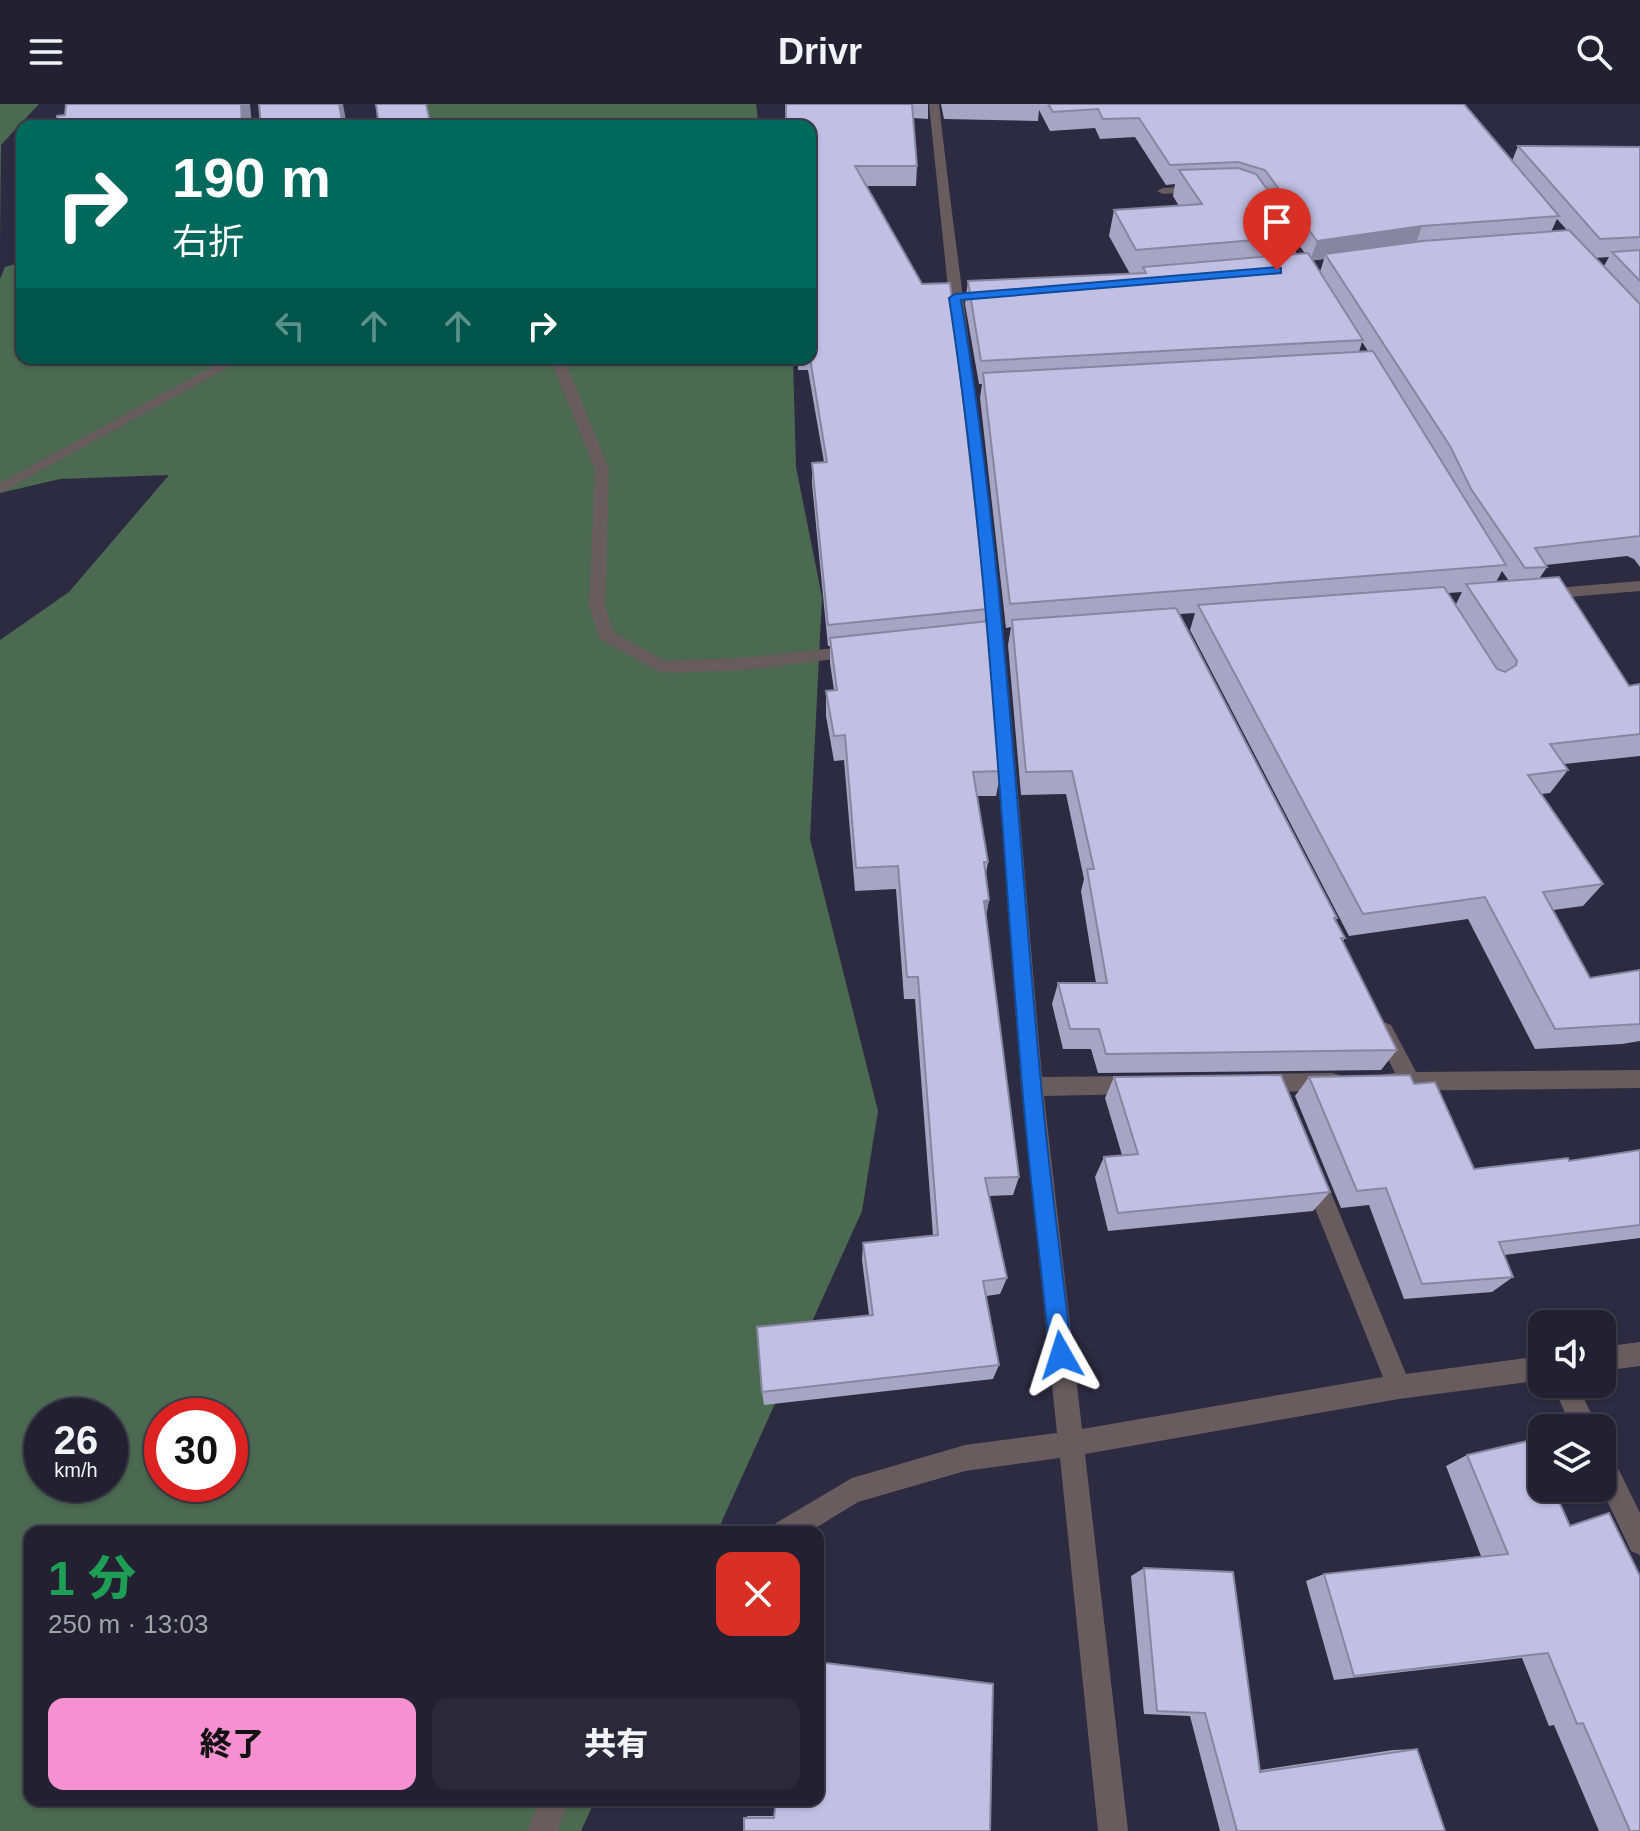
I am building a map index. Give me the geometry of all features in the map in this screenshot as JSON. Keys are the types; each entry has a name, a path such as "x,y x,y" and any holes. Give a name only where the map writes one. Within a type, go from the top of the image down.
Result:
{"street":[{"path":"934,104 978,390 1032,1087 1113,1831"},
{"path":"1163,191 1219,188"},
{"path":"0,489 227,364"},
{"path":"559,364 602,470 597,605 606,635 662,667 742,664 869,651"},
{"path":"1523,596 1640,586"},
{"path":"1374,1012 1410,1081"},
{"path":"1245,1084 1640,1079"},
{"path":"1276,1083 1287,1112"},
{"path":"1032,1087 1154,1085"},
{"path":"1305,1155 1399,1387"},
{"path":"1616,1357 1640,1354"},
{"path":"795,1526 852,1491 965,1458 1071,1444 1399,1387 1528,1370"},
{"path":"1616,1492 1640,1542"},
{"path":"542,1831 552,1806"}],"green space":[{"path":"0,104 39,104 24,120 16,120 16,129 1,145 0,241"},
{"path":"423,104 756,104 758,120 427,120"},
{"path":"16,264 16,364 793,364 796,467 822,597 810,839 878,1111 862,1211 720,1526 24,1526 24,1806 592,1806 581,1831 0,1831 0,640 69,592 169,475 60,479 0,493 0,279 5,267"}],"building":[{"path":"66,104 241,104 242,120 57,120 57,116 65,115"},
{"path":"259,104 339,104 342,120 260,120"},
{"path":"376,104 426,104 430,120 378,120"},
{"path":"786,104 912,104 917,166 855,166 922,284 950,283 987,609 828,625 812,463 827,462 811,364 816,364 816,120 786,120"},
{"path":"1048,104 1464,104 1559,216 1422,226 1317,241 1265,170 1238,162 1170,165 1139,118 1103,119 1098,109 1053,112"},
{"path":"1518,146 1640,147 1640,237 1600,239"},
{"path":"1238,168 1256,174 1301,236 1136,250 1114,210 1202,204 1179,170"},
{"path":"1569,230 1640,304 1640,536 1535,548 1547,567 1525,568 1471,489 1450,446 1325,254 1423,241"},
{"path":"1640,250 1640,281 1612,252"},
{"path":"1308,253 1363,340 981,361 968,281 1146,273 1143,267"},
{"path":"1373,351 1506,565 1010,604 983,373"},
{"path":"1559,577 1629,686 1640,684 1640,734 1550,744 1568,770 1528,775 1603,884 1543,892 1590,978 1640,970 1640,1024 1555,1029 1485,897 1363,914 1198,605 1444,587 1497,669 1505,672 1517,661 1466,584"},
{"path":"1176,608 1337,918 1334,918 1345,938 1341,938 1397,1050 1106,1054 1099,1029 1070,1029 1058,983 1107,983 1087,869 1094,869 1072,771 1026,772 1012,620"},
{"path":"989,621 1001,771 973,772 988,862 984,862 989,900 984,901 1019,1177 985,1178 1007,1278 983,1281 999,1365 762,1392 757,1327 873,1315 863,1243 938,1235 918,977 907,977 898,866 856,868 845,735 834,736 826,691 837,690 830,638"},
{"path":"1281,1075 1330,1192 1118,1213 1104,1157 1138,1154 1114,1077"},
{"path":"1410,1075 1414,1084 1435,1082 1474,1169 1568,1158 1569,1161 1640,1150 1640,1225 1499,1242 1513,1277 1422,1284 1386,1188 1357,1191 1309,1077"},
{"path":"1528,1441 1528,1502 1559,1502 1570,1526 1609,1513 1640,1576 1640,1831 1630,1831 1583,1723 1577,1724 1548,1653 1354,1676 1324,1574 1508,1554 1467,1455"},
{"path":"1144,1568 1233,1572 1260,1772 1417,1749 1445,1831 1237,1831 1205,1713 1157,1711"},
{"path":"824,1663 993,1684 990,1831 744,1831 744,1818 774,1818 775,1806 824,1806"}],"route":[{"path":"1061,1355 1032,1087 996,637 970,391 955,298 1277,270"}]}
